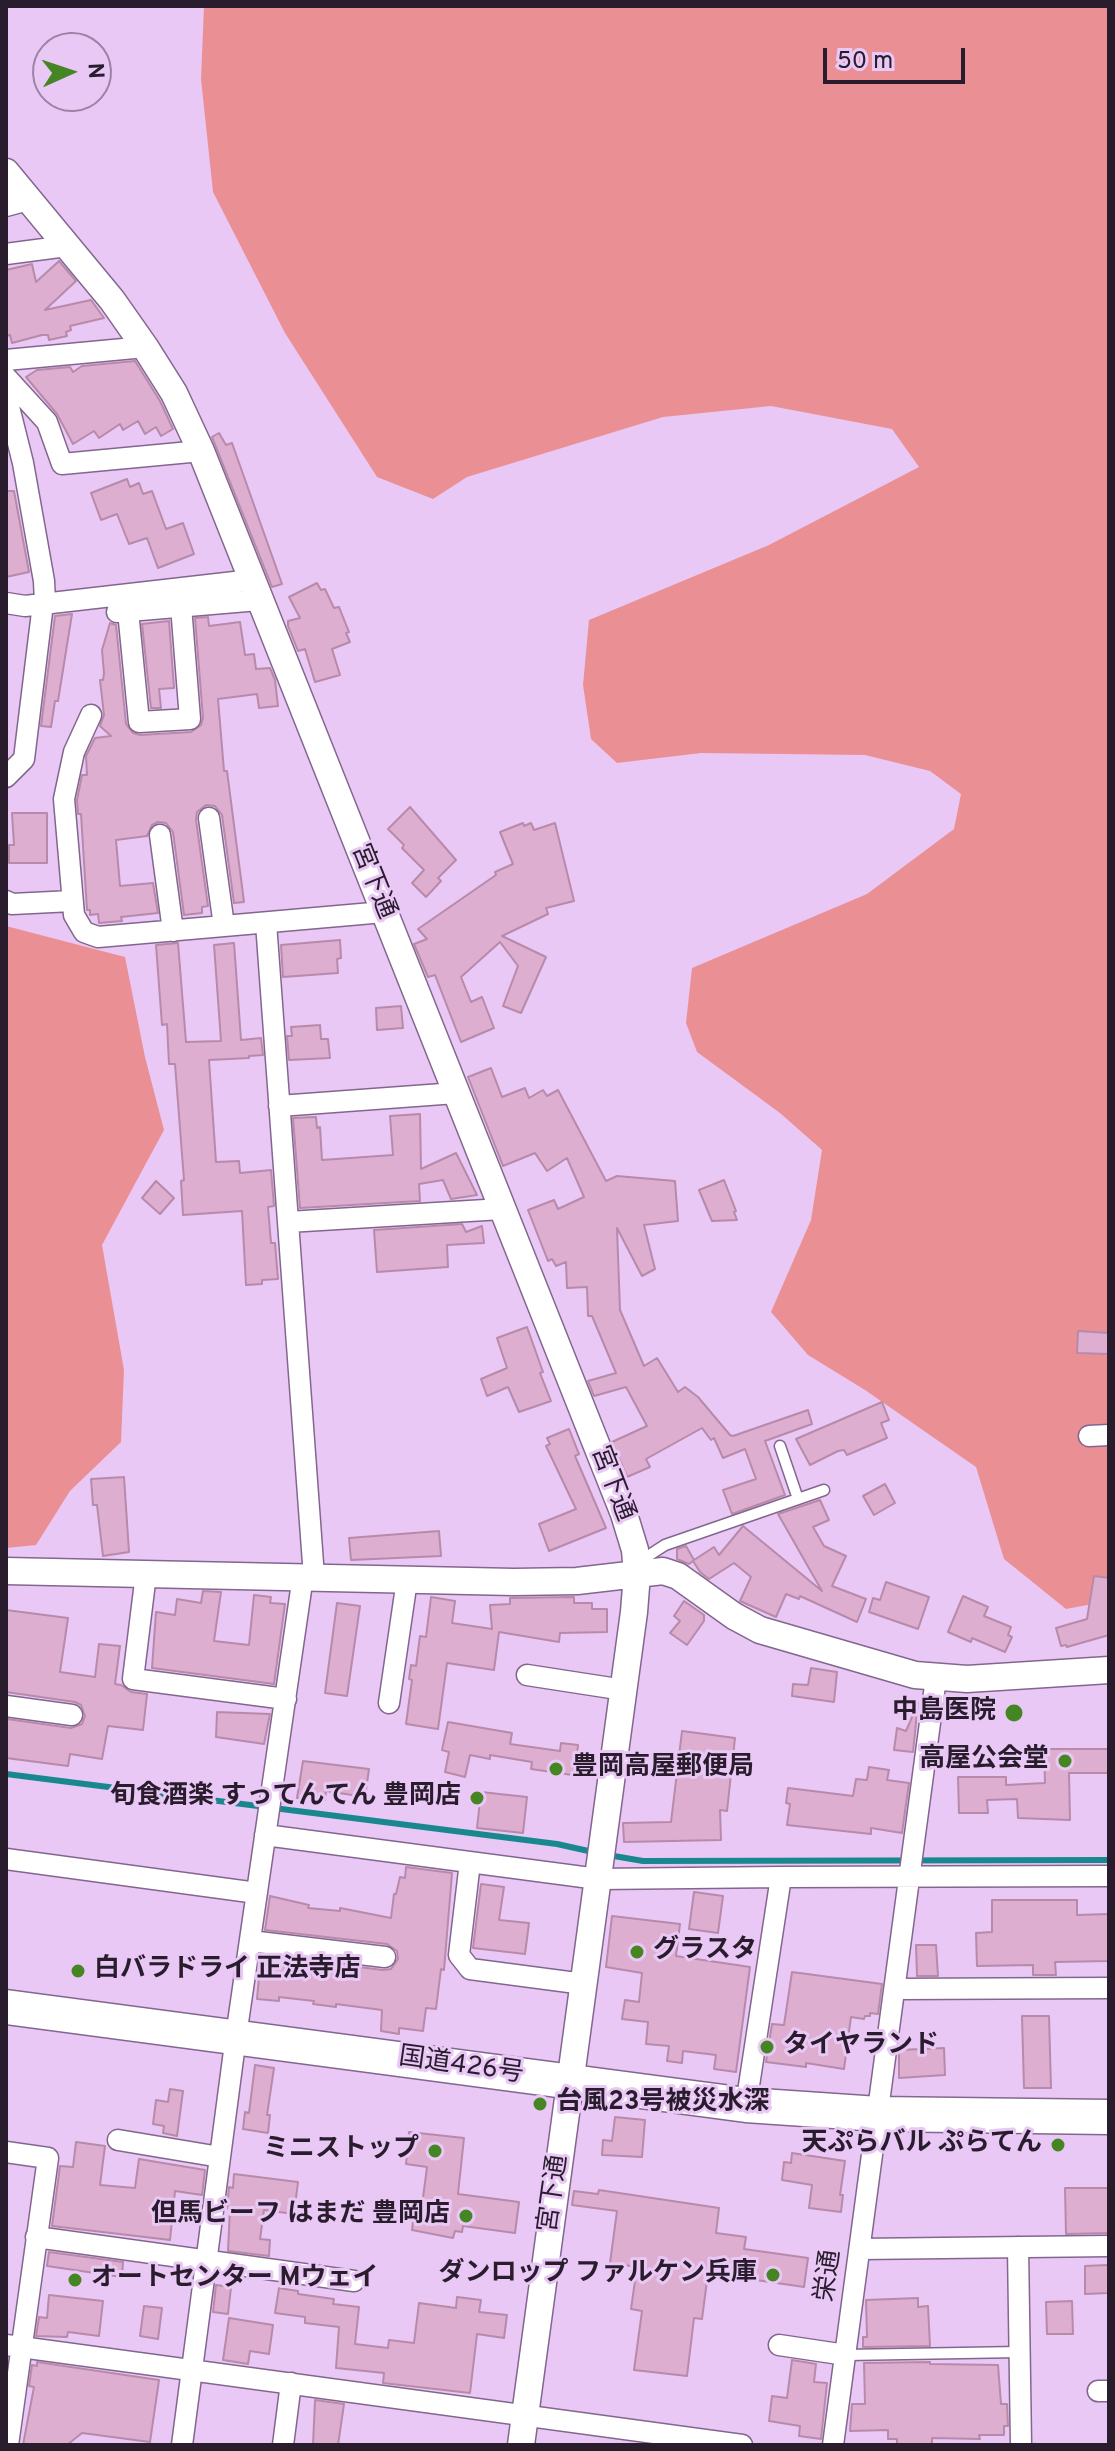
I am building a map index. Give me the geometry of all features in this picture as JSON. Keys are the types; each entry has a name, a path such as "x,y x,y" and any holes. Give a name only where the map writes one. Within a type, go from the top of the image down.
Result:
{"highway":[{"name":"国道426号","path":"6,2007 746,2105 878,2114 1109,2117"}],"street":[{"name":"宮下通","path":"6,172 17,203 67,246 112,300 145,347 174,393 201,451 624,1514 635,1550 637,1574 624,1690 521,2445"},
{"path":"6,254 67,246"},
{"path":"6,360 145,347"},
{"path":"6,377 47,422 62,464 201,451"},
{"path":"6,395 23,463 44,581 44,603 24,759 6,777"},
{"path":"6,603 25,606 256,590"},
{"path":"181,606 190,719 139,722 122,611 181,606 256,590"},
{"path":"91,715 74,752 64,799 74,915 84,932 98,937 384,912"},
{"path":"209,818 224,926"},
{"path":"160,835 173,931"},
{"path":"6,901 12,904 72,901"},
{"path":"182,2445 266,1828 309,1577 266,923"},
{"path":"279,1106 456,1093"},
{"path":"288,1222 502,1209"},
{"path":"6,1571 549,1582 663,1571 678,1576 734,1616 775,1635 903,1672 967,1679 1109,1670"},
{"path":"146,1574 133,1679 286,1699"},
{"path":"389,1703 407,1580"},
{"path":"527,1675 624,1690"},
{"name":"栄通","path":"833,2445 936,1678"},
{"path":"6,1706 72,1715"},
{"path":"266,1828 470,1862 600,1862 781,1877 910,1874 1109,1876"},
{"path":"6,1859 257,1893"},
{"path":"470,1862 459,1955 470,1969 584,1984"},
{"path":"746,2105 781,1877"},
{"path":"250,1941 385,1957"},
{"path":"895,1989 1109,1988"},
{"path":"118,2140 220,2157"},
{"path":"6,2152 48,2158 36,2237 13,2345 8,2445"},
{"path":"36,2237 354,2281"},
{"path":"860,2249 1109,2246"},
{"path":"1018,2247 1021,2445"},
{"path":"13,2345 742,2445"},
{"path":"779,2345 846,2355"},
{"path":"283,2445 291,2383"}],"lane":[{"path":"780,1446 798,1499"},
{"path":"637,1574 648,1556 665,1545 824,1490"},
{"path":"846,2355 1019,2352"}],"shaded area":[{"path":"204,6 1109,6 1109,1601 1066,1609 1004,1559 976,1467 865,1390 808,1355 771,1312 811,1220 822,1150 780,1113 697,1052 686,1023 692,968 867,894 954,829 961,794 930,771 865,755 701,753 617,763 591,739 583,685 589,620 769,545 919,467 892,429 771,406 663,417 467,477 433,499 377,477 285,333 213,192 201,79"},
{"path":"6,926 125,957 145,1057 164,1130 102,1245 124,1370 121,1442 70,1491 36,1545 6,1548"}],"building":[{"path":"59,261 76,281 45,310 91,300 104,318 70,326 67,336 49,340 48,335 42,335 12,343 10,335 6,336 6,270 32,264 36,282"},
{"path":"135,361 173,429 161,436 156,427 145,434 138,421 123,430 120,424 99,438 94,431 73,444 57,414 26,377 37,370 70,367 73,372 82,366"},
{"path":"219,433 226,445 232,443 282,584 272,587 212,437"},
{"path":"127,479 130,487 139,483 143,494 152,491 166,529 183,523 194,554 158,568 147,538 129,544 117,514 101,520 91,493"},
{"path":"6,491 14,491 29,572 6,577"},
{"path":"317,583 321,590 325,589 334,608 339,607 350,642 332,649 340,675 315,682 305,649 298,651 288,621 300,618 289,597"},
{"path":"72,614 51,727 41,726 55,616"},
{"path":"208,617 209,626 240,622 245,655 254,654 256,669 270,668 275,680 278,706 259,708 257,694 218,699 224,771 227,771 244,902 234,903 222,815 215,806 206,805 197,812 196,820 208,906 202,907 202,913 184,915 173,832 166,823 158,822 152,825 147,836 116,840 120,886 153,883 158,913 99,923 98,914 90,915 90,910 87,910 81,814 78,814 77,800 82,775 87,775 86,756 95,738 111,736 100,726 104,715 100,680 103,680 104,673 102,650 110,623 116,625 126,724 133,733 140,735 191,732 201,725 203,718 195,618"},
{"path":"169,621 174,688 159,689 161,708 151,708 142,624"},
{"path":"410,807 456,860 438,878 441,881 426,897 412,883 424,870 388,829"},
{"path":"12,813 47,813 47,863 9,863 9,845 14,845"},
{"path":"523,823 524,826 531,823 534,830 555,823 574,901 546,908 548,914 502,936 546,957 521,1013 503,1006 518,966 500,942 461,977 471,1002 482,997 494,1028 461,1042 435,975 428,977 414,944 427,939 418,929 496,875 495,872 513,864 500,832"},
{"path":"340,940 338,973 283,977 281,945"},
{"path":"178,943 186,1042 221,1041 214,945 234,943 241,1040 261,1038 263,1055 209,1060 216,1162 239,1161 240,1173 271,1170 274,1206 268,1207 278,1279 262,1280 262,1284 246,1285 242,1211 183,1215 181,1181 184,1180 175,1064 169,1064 167,1024 162,1025 156,945"},
{"path":"401,1006 403,1028 377,1030 376,1008"},
{"path":"320,1025 321,1039 328,1039 330,1058 289,1060 287,1036 292,1036 291,1027"},
{"path":"491,1068 502,1097 525,1088 529,1098 543,1090 547,1096 558,1090 606,1181 617,1176 675,1181 678,1221 644,1225 655,1269 642,1276 617,1228 620,1310 644,1366 657,1358 678,1392 685,1387 698,1397 730,1435 808,1410 812,1424 765,1441 785,1495 732,1514 723,1490 756,1479 745,1449 723,1458 714,1438 711,1440 702,1428 646,1459 650,1467 627,1477 612,1442 647,1426 626,1387 594,1396 588,1381 616,1373 592,1316 588,1316 587,1287 567,1288 566,1262 556,1266 552,1259 548,1261 528,1210 554,1200 558,1209 584,1197 567,1158 547,1171 535,1153 503,1166 468,1077"},
{"path":"420,1114 421,1169 456,1153 477,1195 451,1199 443,1180 419,1184 420,1201 300,1208 293,1118 316,1117 317,1128 320,1127 322,1160 393,1155 390,1116"},
{"path":"724,1180 737,1220 712,1221 699,1190"},
{"path":"156,1181 174,1198 160,1214 142,1198"},
{"path":"462,1224 466,1232 482,1226 484,1243 447,1245 448,1267 377,1272 374,1230"},
{"path":"527,1327 551,1401 519,1412 508,1387 487,1396 481,1379 507,1368 497,1338"},
{"path":"1078,1331 1109,1333 1109,1354 1077,1353"},
{"path":"882,1402 889,1420 881,1423 887,1438 847,1455 844,1450 838,1451 810,1465 796,1439"},
{"path":"569,1429 579,1454 575,1456 606,1528 549,1551 539,1524 576,1509 546,1446 550,1444 547,1438"},
{"path":"124,1477 129,1552 103,1556 91,1479"},
{"path":"885,1484 895,1503 874,1515 863,1496"},
{"path":"820,1500 829,1520 813,1527 824,1546 846,1556 832,1586 866,1599 857,1622 800,1596 799,1599 786,1594 776,1617 740,1601 751,1577 734,1563 709,1579 693,1561 689,1564 677,1559 677,1549 686,1546 694,1560 714,1547 719,1555 743,1526 822,1591 778,1514"},
{"path":"439,1531 441,1556 351,1560 349,1538"},
{"path":"1094,1576 1109,1578 1109,1635 1061,1646 1056,1628 1087,1619"},
{"path":"886,1582 929,1597 918,1629 869,1612 873,1598 880,1600"},
{"path":"203,1591 221,1592 214,1641 249,1645 254,1595 271,1597 270,1603 285,1604 274,1684 152,1668 156,1612 175,1615 177,1599 201,1603"},
{"path":"963,1596 988,1607 984,1616 1011,1627 1008,1635 1012,1637 1005,1652 948,1632"},
{"path":"431,1597 455,1601 452,1623 492,1629 490,1605 510,1604 510,1598 574,1597 574,1603 592,1603 592,1609 607,1609 607,1632 560,1633 559,1642 499,1632 494,1670 447,1663 438,1729 406,1724 411,1665 416,1666 420,1636 426,1637"},
{"path":"684,1601 704,1615 704,1621 687,1645 670,1633 680,1621 674,1616"},
{"path":"337,1603 360,1606 347,1696 325,1693"},
{"path":"6,1610 68,1618 60,1672 95,1677 99,1644 120,1646 115,1684 131,1692 147,1694 143,1730 108,1726 102,1759 70,1754 68,1766 6,1758 7,1719 71,1728 82,1724 85,1716 81,1705 75,1702 6,1692"},
{"path":"811,1668 837,1672 834,1702 792,1696 793,1684 808,1685"},
{"path":"918,1703 913,1752 894,1750 897,1728 906,1731"},
{"path":"217,1712 270,1714 264,1744 216,1737"},
{"path":"448,1722 512,1733 510,1744 560,1751 561,1743 578,1745 577,1759 588,1761 586,1777 531,1769 532,1762 490,1755 490,1759 470,1755 465,1777 445,1772 449,1752 442,1750"},
{"path":"682,1731 735,1738 727,1811 720,1810 721,1840 624,1842 623,1823 671,1822"},
{"path":"1044,1749 1109,1749 1109,1773 1069,1773 1070,1820 1018,1818 1017,1799 987,1800 988,1813 959,1813 958,1777 1006,1777 1006,1785 1045,1783"},
{"path":"303,1761 369,1769 365,1797 326,1791 325,1800 297,1798"},
{"path":"869,1767 889,1770 887,1780 909,1783 902,1833 871,1828 871,1834 787,1825 790,1804 786,1803 788,1788 853,1796 856,1779 867,1780"},
{"path":"481,1792 527,1797 523,1833 477,1828"},
{"path":"406,1867 452,1873 444,1970 441,1969 436,2009 426,2008 423,2031 399,2028 399,2034 381,2031 382,2010 336,2004 336,2007 279,1997 279,2001 257,1999 261,1955 383,1970 391,1969 398,1959 397,1951 387,1944 265,1930 270,1896 309,1905 308,1908 340,1911 340,1908 391,1918 394,1894 400,1877 405,1878"},
{"path":"481,1884 504,1887 499,1920 529,1923 525,1954 473,1948"},
{"path":"694,1892 723,1896 718,1933 689,1929"},
{"path":"992,1900 1077,1900 1077,1915 1109,1914 1109,1961 1055,1962 1056,1975 1033,1975 1033,1965 977,1966 976,1933 992,1932"},
{"path":"612,1916 680,1924 676,1956 750,1967 736,2072 714,2069 716,2055 683,2051 682,2063 667,2061 669,2046 646,2044 648,2022 622,2019 625,2000 639,2002 642,1973 606,1967"},
{"path":"916,1945 936,1945 938,1976 917,1976"},
{"path":"792,1972 882,1984 878,2014 870,2013 864,2019 851,2017 844,2069 806,2063 806,2067 766,2062 772,2024 784,2025"},
{"path":"1022,2016 1049,2016 1051,2088 1024,2088"},
{"path":"944,2048 945,2075 899,2078 899,2050"},
{"path":"255,2065 274,2068 267,2115 270,2115 268,2133 243,2129 245,2112 249,2113"},
{"path":"170,2089 183,2091 177,2136 163,2133 164,2126 153,2124 156,2100 168,2102"},
{"path":"615,2117 645,2120 642,2157 602,2155 603,2140 612,2141"},
{"path":"409,2132 464,2138 458,2194 519,2202 515,2233 463,2226 462,2232 455,2231 453,2238 412,2230 414,2212 421,2213 427,2167 406,2164"},
{"path":"76,2142 105,2146 100,2185 135,2188 139,2159 205,2170 202,2195 175,2191 170,2240 52,2226 60,2166 73,2167"},
{"path":"792,2153 845,2161 841,2212 809,2208 812,2185 782,2180 784,2162 791,2163"},
{"path":"234,2174 298,2182 294,2214 264,2210 260,2239 270,2240 269,2256 228,2251 230,2209 227,2208"},
{"path":"1065,2188 1109,2188 1109,2233 1066,2234"},
{"path":"599,2190 719,2208 716,2233 746,2237 744,2249 808,2258 804,2287 708,2273 702,2319 694,2318 687,2376 634,2370 642,2311 631,2309 637,2267 610,2263 617,2211 572,2205 574,2191 598,2194"},
{"path":"49,2252 123,2262 122,2277 47,2266"},
{"path":"1108,2265 1108,2293 1085,2294 1085,2266"},
{"path":"216,2285 231,2287 228,2314 213,2312"},
{"path":"279,2288 334,2299 333,2304 359,2307 355,2344 388,2348 389,2340 414,2343 419,2303 456,2308 457,2297 481,2300 479,2312 507,2315 504,2338 477,2334 470,2393 383,2383 384,2373 336,2368 339,2327 305,2323 305,2317 275,2313"},
{"path":"49,2295 103,2301 99,2336 68,2332 67,2337 36,2336 39,2317 47,2318"},
{"path":"918,2298 918,2307 928,2306 930,2346 863,2347 863,2337 867,2337 866,2300"},
{"path":"1072,2301 1073,2334 1047,2334 1046,2302"},
{"path":"144,2306 162,2308 158,2339 140,2336"},
{"path":"229,2318 273,2325 269,2354 250,2351 248,2364 223,2360"},
{"path":"792,2360 816,2364 814,2382 827,2383 821,2439 799,2436 800,2426 769,2421 772,2396 787,2398"},
{"path":"37,2362 159,2380 150,2442 82,2433 67,2445 23,2445 34,2387 29,2386 32,2365 37,2366"},
{"path":"864,2363 998,2365 1001,2404 1007,2404 1008,2426 1004,2426 1004,2435 979,2435 980,2439 932,2438 932,2444 897,2445 897,2439 888,2439 888,2430 850,2431 852,2404 865,2404"},
{"path":"315,2400 344,2404 338,2445 313,2445"}],"waterway":[{"path":"6,1774 557,1844 593,1852"},
{"path":"608,1855 643,1861 1109,1860"}],"place":[{"name":"中島医院","path":"1014,1713"},
{"name":"高屋公会堂","path":"1065,1761"},
{"name":"豊岡高屋郵便局","path":"556,1769"},
{"name":"旬食酒楽 すってんてん 豊岡店","path":"477,1798"},
{"name":"グラスタ","path":"637,1952"},
{"name":"白バラドライ 正法寺店","path":"78,1971"},
{"name":"タイヤランド","path":"767,2047"},
{"name":"台風23号被災水深","path":"540,2104"},
{"name":"天ぷらバル ぷらてん","path":"1058,2145"},
{"name":"ミニストップ","path":"435,2151"},
{"name":"但馬ビーフ はまだ 豊岡店","path":"466,2216"},
{"name":"ダンロップ ファルケン兵庫","path":"773,2275"},
{"name":"オートセンター Mウェイ","path":"75,2280"}]}
